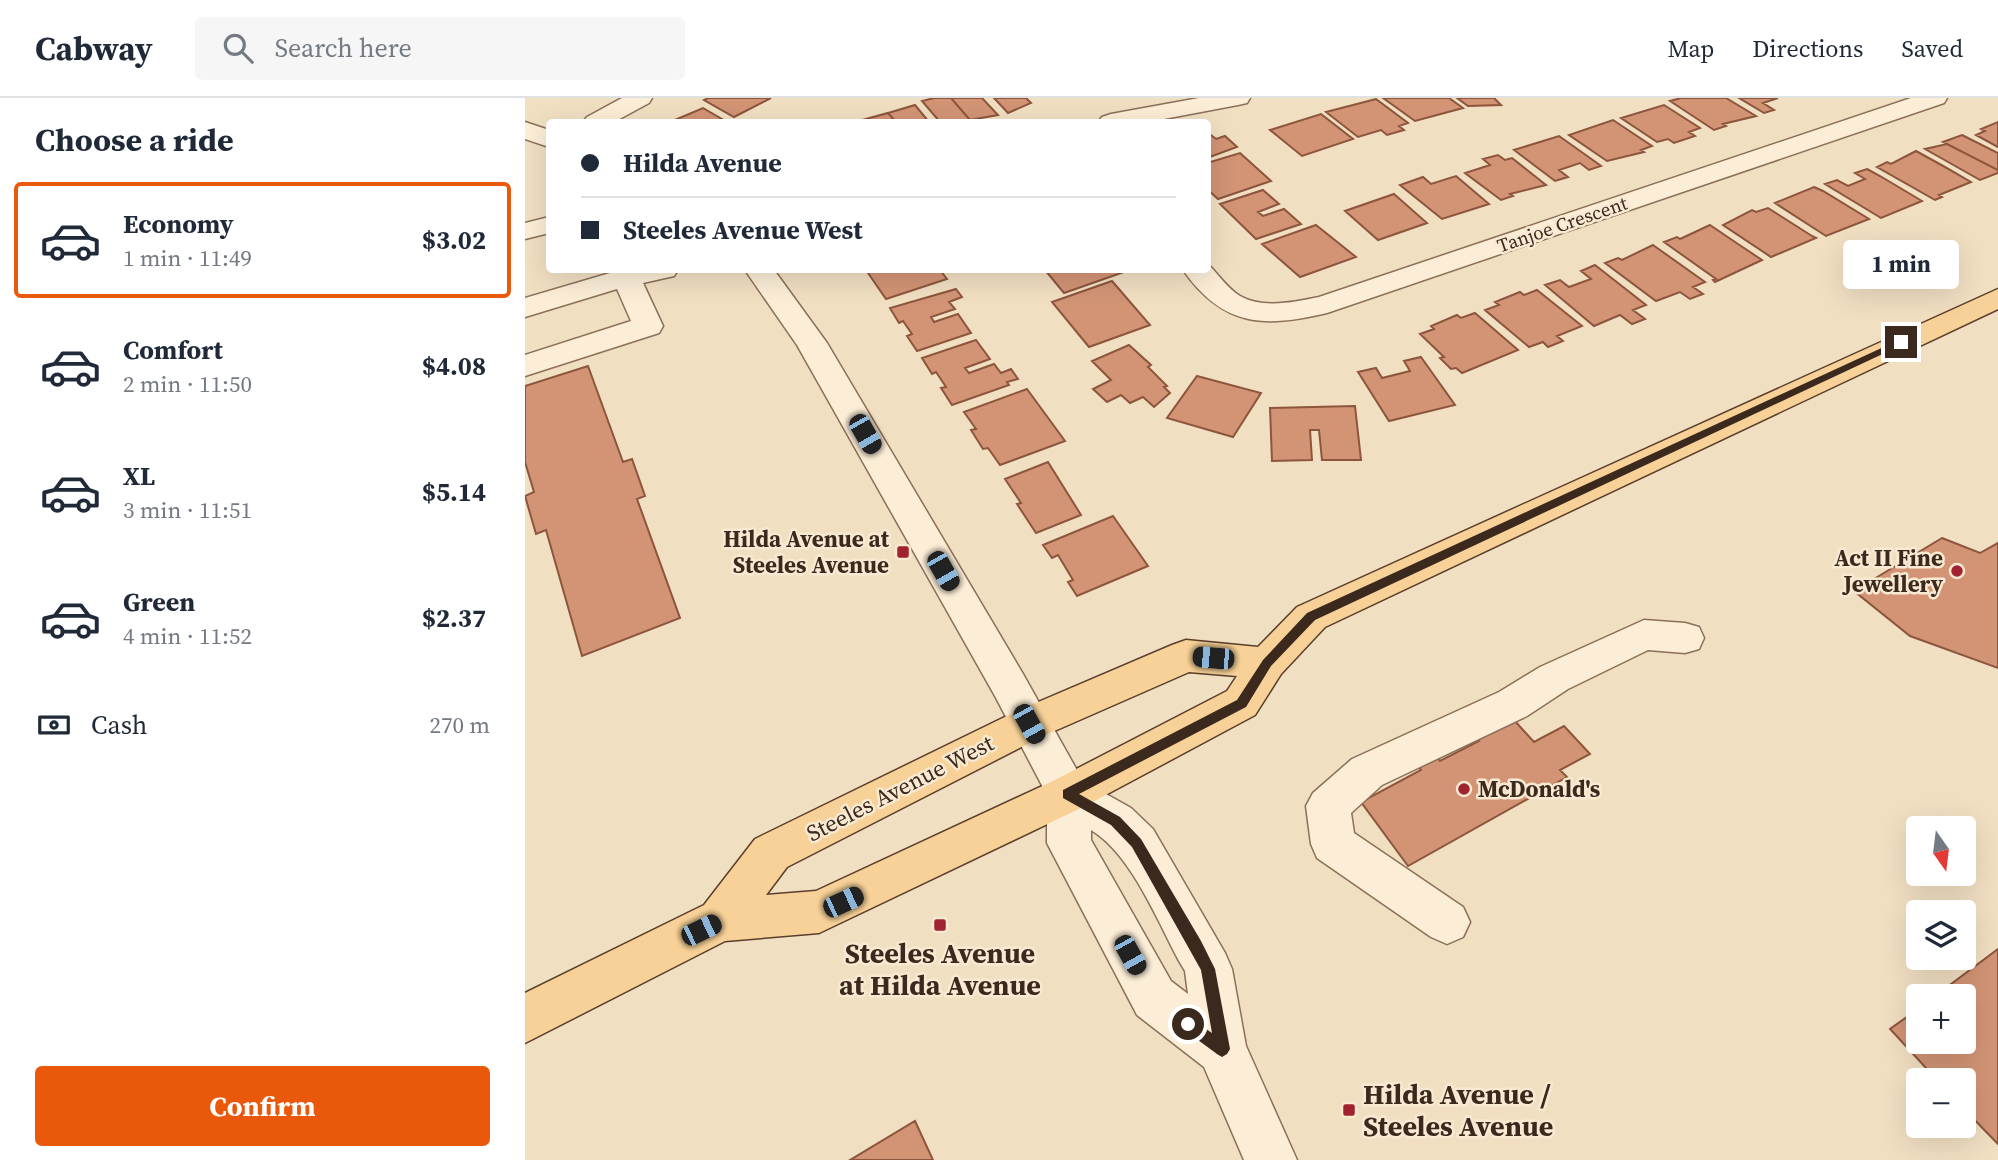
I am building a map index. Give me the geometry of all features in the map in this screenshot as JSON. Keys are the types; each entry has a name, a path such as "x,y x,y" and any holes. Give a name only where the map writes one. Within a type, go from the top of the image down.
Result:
{"main road":[{"name":"Steeles Avenue West","path":"525,1019 720,920 819,912 1068,794 1241,703 1267,663 1311,617 1998,298"},
{"name":"Steeles Avenue West","path":"720,920 771,853 1029,724 1186,656 1267,663"}],"street":[{"path":"602,119 641,98"},
{"path":"1127,119 1238,98"},
{"name":"Tanjoe Crescent","path":"1201,273 1229,302 1254,309 1289,313 1327,304 1935,98"},
{"path":"525,130 546,138"},
{"path":"525,231 546,226"},
{"path":"525,308 625,273"},
{"path":"525,366 648,326 628,273"},
{"path":"762,273 812,343 1068,794 1069,843 1154,998 1222,1049"},
{"path":"1447,922 1333,844 1328,806 1367,772 1519,700 1554,678 1644,635 1685,639"},
{"path":"1068,794 1116,821 1136,843 1208,969 1222,1049 1271,1160"}],"building":[{"path":"771,98 734,117 704,100"},
{"path":"951,98 969,119 937,119 922,101"},
{"path":"951,98 982,98 998,115 976,119 969,119"},
{"path":"994,98 1026,98 1031,103 1008,113"},
{"path":"1383,98 1449,98 1463,108 1415,121"},
{"path":"1457,98 1494,98 1501,105 1468,106"},
{"path":"1681,98 1726,98 1756,116 1723,124 1726,126 1714,130 1670,101"},
{"path":"1739,98 1778,98 1763,103 1774,110 1764,113"},
{"path":"1376,99 1408,123 1399,126 1404,130 1387,135 1381,130 1358,137 1326,112"},
{"path":"915,105 927,119 893,119 888,113"},
{"path":"1664,105 1700,128 1689,132 1695,136 1674,143 1668,139 1657,142 1621,118"},
{"path":"703,108 722,119 677,119"},
{"path":"888,113 893,119 866,119"},
{"path":"1321,114 1353,139 1302,156 1270,130"},
{"path":"1613,120 1652,146 1641,150 1644,152 1607,161 1569,135"},
{"path":"1998,122 1998,147 1976,135 1985,131 1981,129"},
{"path":"1211,135 1216,139 1225,136 1237,147 1211,157"},
{"path":"1962,135 1998,153 1998,170 1943,142"},
{"path":"1559,136 1601,166 1589,170 1580,163 1559,170 1568,177 1555,181 1514,150"},
{"path":"1947,144 1998,170 1998,173 1980,180 1925,149"},
{"path":"1916,151 1971,182 1939,195 1942,197 1935,200 1877,167 1887,162 1891,164"},
{"path":"1240,153 1271,181 1218,199 1211,193 1211,162"},
{"path":"1498,155 1505,160 1512,158 1546,185 1510,194 1513,196 1501,200 1465,173 1490,165 1483,159"},
{"path":"1867,169 1922,201 1881,218 1825,184 1837,180 1848,186 1865,179 1855,173"},
{"path":"1456,176 1489,204 1442,219 1400,185 1423,177 1431,184"},
{"path":"1814,187 1869,219 1826,236 1775,203"},
{"path":"1263,190 1279,204 1258,212 1263,216 1284,209 1301,224 1256,239 1220,204"},
{"path":"1394,194 1427,223 1378,240 1345,211"},
{"path":"1768,208 1816,238 1771,257 1723,225 1752,210 1756,212"},
{"path":"1316,225 1356,257 1300,277 1262,244"},
{"path":"1710,225 1762,260 1715,282 1713,280 1716,279 1664,242 1677,237 1680,239"},
{"path":"1653,245 1705,282 1693,287 1703,294 1690,299 1680,292 1656,301 1605,263 1618,258 1622,260"},
{"path":"1595,265 1646,305 1633,310 1645,319 1632,324 1620,315 1594,326 1545,285 1560,280 1569,287 1591,279 1581,271"},
{"path":"868,273 942,273 947,279 886,299"},
{"path":"1047,273 1121,273 1064,293"},
{"path":"1112,281 1150,325 1089,347 1052,302"},
{"path":"956,289 962,297 949,302 955,309 931,317 934,322 958,314 971,333 917,351 907,336 912,334 903,321 899,323 890,308"},
{"path":"1537,290 1582,326 1557,336 1563,341 1548,347 1543,342 1529,347 1485,310 1499,305 1495,302 1520,292 1524,295"},
{"path":"1475,313 1518,350 1462,373 1456,368 1451,369 1440,358 1444,357 1420,334 1457,315 1461,318"},
{"path":"976,340 990,359 965,368 969,373 994,364 1001,373 1011,369 1018,379 1007,382 1009,385 952,405 941,388 946,387 936,372 932,374 922,358"},
{"path":"1129,345 1151,365 1148,367 1167,386 1164,387 1170,393 1154,407 1143,397 1130,403 1121,395 1107,402 1093,389 1111,380 1092,361"},
{"path":"1421,357 1455,405 1389,421 1358,372 1376,368 1382,378 1410,371 1404,361"},
{"path":"588,366 623,462 632,459 645,496 637,499 680,618 582,656 546,530 536,534 525,496 534,492 525,462 525,386"},
{"path":"1197,376 1261,393 1233,437 1167,418"},
{"path":"1027,389 1065,441 1000,465 988,448 983,449 971,430 976,429 964,412"},
{"path":"1355,406 1361,460 1322,460 1319,430 1310,430 1312,460 1272,461 1270,408"},
{"path":"1048,462 1081,515 1036,533 1005,479"},
{"path":"1113,516 1148,566 1077,596 1068,582 1073,580 1058,555 1052,558 1043,545"},
{"path":"1942,538 1980,553 1998,543 1998,668 1910,636 1854,591"},
{"name":"McDonald's","path":"1514,720 1534,742 1564,726 1590,754 1560,770 1567,777 1408,866 1361,802 1421,770 1415,763 1434,752 1440,761 1479,741 1473,734"},
{"path":"1998,949 1998,1144 1976,1121 1976,1068 1926,1068 1913,1054 1976,1054 1976,984 1951,984 1970,970 1976,970 1976,965"},
{"path":"1906,1018 1906,1046 1890,1029"},
{"path":"915,1121 933,1160 850,1160"}],"place":[{"name":"Hilda Avenue at Steeles Avenue","path":"903,552"},
{"name":"Act II Fine Jewellery","path":"1957,571"},
{"name":"McDonald's","path":"1464,789"},
{"name":"Steeles Avenue at Hilda Avenue","path":"940,925"},
{"name":"Hilda Avenue / Steeles Avenue","path":"1349,1110"}],"route":[{"path":"1188,1024 1222,1049 1208,969 1196,945 1136,843 1116,821 1068,794 1241,703 1267,663 1311,617 1901,342"}]}
